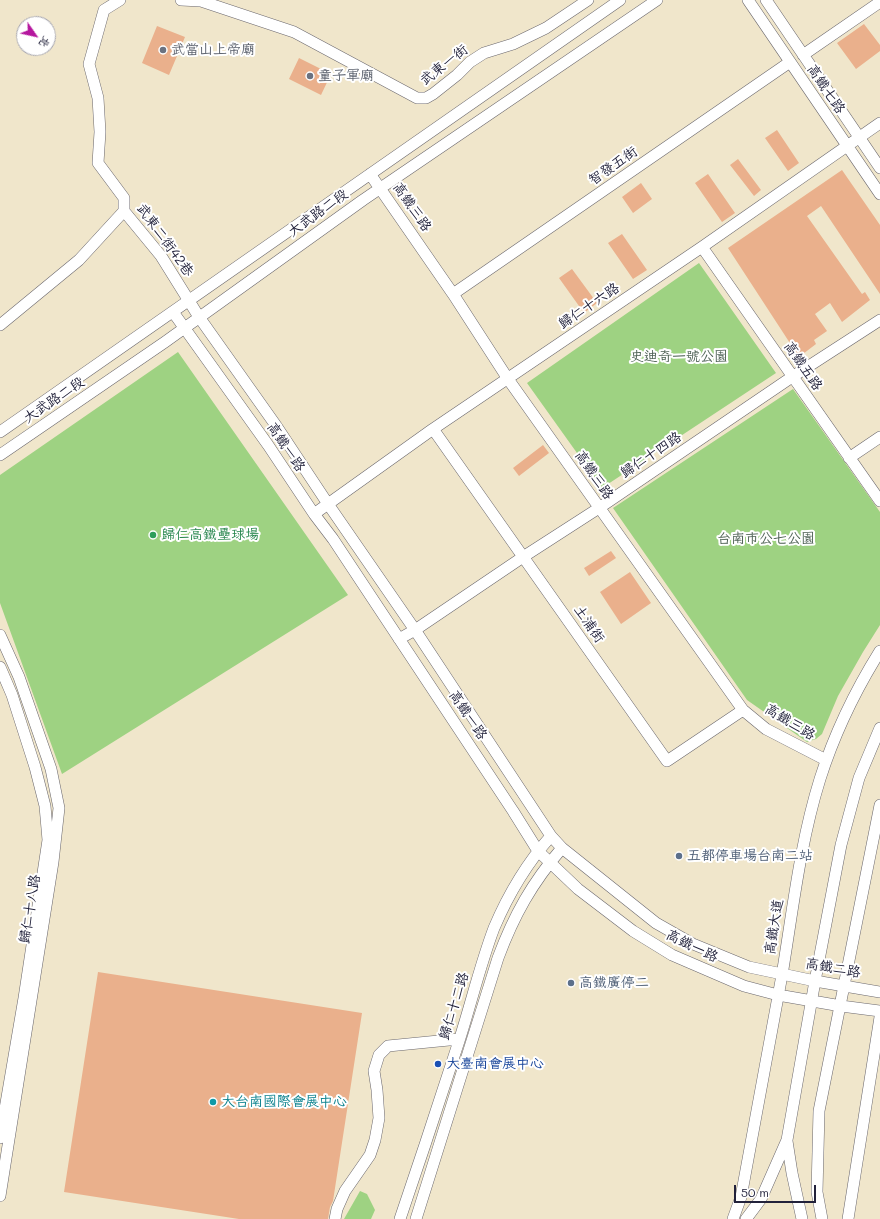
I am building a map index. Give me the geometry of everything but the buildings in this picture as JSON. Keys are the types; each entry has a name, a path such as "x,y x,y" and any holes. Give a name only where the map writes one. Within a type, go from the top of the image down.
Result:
{"street":[{"name":"武東二街42巷","path":"120,0 104,10 89,64 98,98 100,132 98,163 124,198 124,211 161,256 189,301"},
{"name":"武東一街","path":"181,0 200,1 294,32 417,98 426,98 433,94 457,75 470,62 484,53 513,44 546,28 586,2"},
{"name":"大武路二段","path":"0,432 620,0"},
{"name":"大武路二段","path":"0,455 184,328 380,188 657,0"},
{"name":"高鐵七路","path":"748,0 880,194"},
{"name":"高鐵七路","path":"766,0 880,168"},
{"path":"586,2 594,18"},
{"path":"803,55 880,2"},
{"name":"智發五街","path":"453,294 790,62"},
{"name":"歸仁十六路","path":"314,514 433,429 702,247 880,123"},
{"name":"高鐵三路","path":"370,174 453,294 508,379 743,710 766,729 826,760"},
{"path":"0,325 79,260 124,211"},
{"name":"高鐵五路","path":"702,247 848,458 880,501"},
{"name":"高鐵一路","path":"189,301 415,630 551,836 562,848 662,927 693,944 720,956 749,967 782,974"},
{"name":"高鐵一路","path":"173,312 333,539 538,851 578,889 633,931 672,956 744,986 778,995 841,1006"},
{"name":"歸仁十四路","path":"399,640 599,508 792,377 880,320"},
{"name":"土浦街","path":"433,429 667,761 743,710"},
{"path":"848,458 880,438"},
{"name":"歸仁十八路","path":"0,635 19,677 52,769 59,808 53,862 0,1196"},
{"name":"高鐵大道","path":"733,1219 741,1197 782,974 804,842 815,796 826,760 856,694 880,651"},
{"name":"歸仁十八路","path":"0,667 12,696 35,767 45,806 48,840 24,998 0,1138"},
{"path":"746,1219 761,1200 787,1140 811,1001 841,845 859,778 880,728"},
{"path":"822,1219 817,1192 819,1111 880,805"},
{"name":"歸仁十二路","path":"400,1219 494,929 518,880 538,851 551,836"},
{"name":"歸仁十二路","path":"416,1219 508,931 532,887 562,848"},
{"name":"高鐵二路","path":"782,974 880,992"},
{"path":"841,1006 880,1011"},
{"path":"848,1219 880,1017"},
{"path":"336,1219 345,1191 370,1155 375,1140 379,1118 374,1071 379,1055 388,1046 459,1039"},
{"path":"787,1140 792,1173 802,1219"}],"green space":[{"name":"史迪奇一號公園","path":"699,263 776,373 602,488 527,383"},
{"name":"歸仁高鐵壘球場","path":"178,352 348,595 62,774 0,603 0,475"},
{"name":"台南市公七公園","path":"793,389 880,512 880,625 838,696 822,734 816,739 807,742 747,700 613,508"},
{"path":"360,1191 367,1194 375,1210 371,1219 344,1219"}],"place":[{"name":"武當山上帝廟","path":"163,50"},
{"name":"童子軍廟","path":"310,76"},
{"name":"歸仁高鐵壘球場","path":"153,535"},
{"name":"五都停車場台南二站","path":"679,856"},
{"name":"高鐵廣停二","path":"571,983"},
{"name":"大臺南會展中心","path":"438,1064"},
{"name":"大台南國際會展中心","path":"213,1102"}]}
